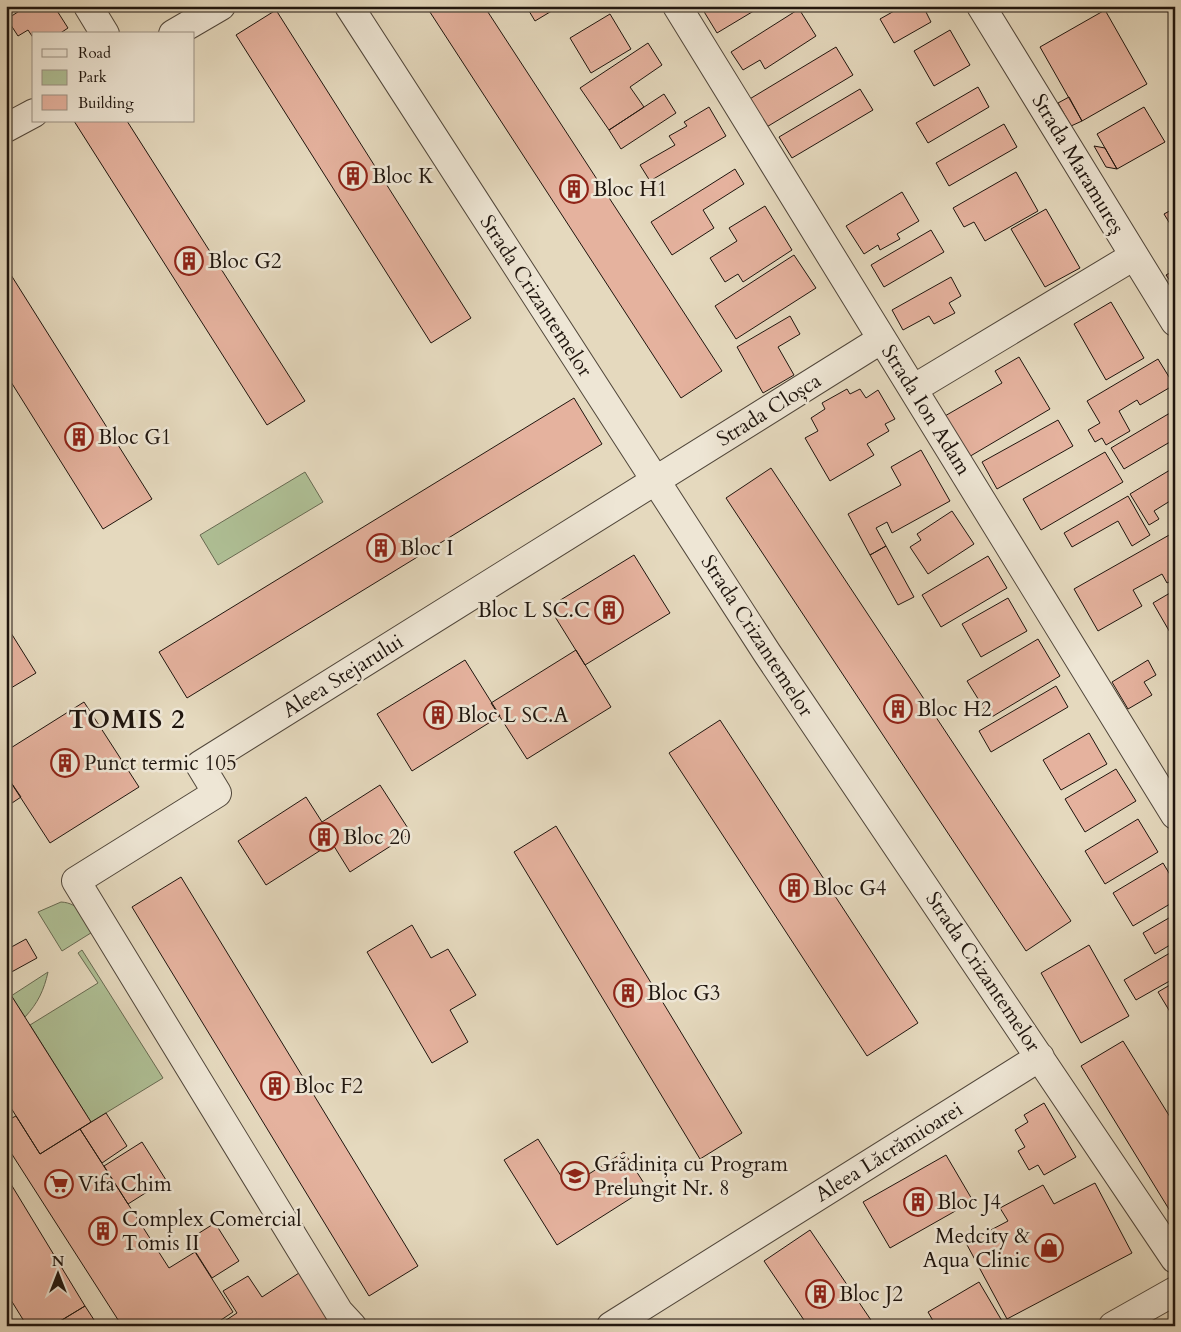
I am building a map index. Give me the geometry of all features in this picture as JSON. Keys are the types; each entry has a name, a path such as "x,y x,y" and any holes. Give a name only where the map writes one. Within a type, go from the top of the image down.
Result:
{"street":[{"path":"88,6 104,32"},
{"path":"176,32 221,6"},
{"name":"Strada Crizantemelor","path":"349,6 767,654 1175,1259"},
{"name":"Strada Ion Adam","path":"677,6 1175,815"},
{"name":"Strada Maramureș","path":"981,6 1175,322"},
{"path":"6,128 32,114"},
{"path":"913,389 1134,256"},
{"name":"Strada Cloșca","path":"655,481 882,339"},
{"name":"Aleea Stejarului","path":"352,1326 338,1312 76,881 217,793 200,765 655,481"},
{"name":"Aleea Lăcrămioarei","path":"611,1326 1040,1057"},
{"path":"1113,1326 1175,1291"}],"green space":[{"path":"305,472 323,502 218,565 200,535"},
{"path":"61,902 77,908 94,931 62,951 38,912"},
{"path":"82,950 163,1078 91,1122 30,1025 98,983 78,953"},
{"path":"48,972 40,996 34,1007 25,1017 11,996"}],"building":[{"path":"27,6 54,6 68,28 62,32 32,32 32,36 28,30 18,36 7,19"},
{"name":"Bloc H1","path":"426,6 484,6 722,371 681,398"},
{"path":"526,6 560,6 535,21"},
{"path":"708,6 762,6 717,33 703,10"},
{"path":"903,6 934,8 926,12 931,22 894,43 880,19"},
{"path":"799,9 816,36 765,69 760,60 743,70 731,52"},
{"name":"Bloc K","path":"276,10 471,318 431,343 236,35"},
{"path":"1105,10 1147,84 1082,121 1040,47"},
{"path":"610,14 631,49 591,73 570,38"},
{"path":"950,30 970,65 934,86 914,51"},
{"path":"648,43 662,65 630,87 644,107 609,130 580,88"},
{"path":"836,47 853,75 765,128 748,100"},
{"path":"978,87 989,107 928,143 916,123"},
{"path":"860,89 873,110 792,158 779,137"},
{"path":"664,94 676,113 621,149 609,130"},
{"path":"1069,97 1082,121 1071,126 1058,103"},
{"path":"709,107 726,136 650,181 640,165 675,145 669,136 687,126 684,122"},
{"path":"1144,107 1165,142 1117,169 1097,134"},
{"name":"Bloc G2","path":"75,122 128,122 305,401 267,425"},
{"path":"1004,124 1017,147 949,186 936,163"},
{"path":"1094,146 1105,148 1117,169 1106,167"},
{"path":"735,169 744,184 703,210 714,228 672,255 651,222"},
{"path":"1016,172 1038,211 985,241 974,222 964,227 953,208"},
{"path":"902,192 919,221 897,234 900,239 880,250 878,245 864,254 846,226"},
{"path":"765,206 792,250 743,282 738,274 725,282 710,258 737,241 729,228"},
{"path":"1175,208 1175,232 1164,214"},
{"path":"1046,209 1080,268 1045,287 1011,229"},
{"path":"931,230 944,252 884,287 871,265"},
{"path":"794,255 816,288 736,339 715,306"},
{"name":"Bloc G1","path":"6,267 152,499 103,529 6,374"},
{"path":"1175,270 1175,288 1166,275"},
{"path":"951,277 961,296 949,303 955,313 934,324 929,316 903,330 892,310"},
{"path":"1111,302 1144,358 1106,380 1074,324"},
{"path":"790,316 800,334 778,347 794,375 763,393 737,347"},
{"path":"1019,357 1050,409 962,461 938,420 1002,383 995,371"},
{"path":"1158,359 1174,385 1140,405 1137,400 1119,411 1130,431 1106,445 1102,438 1095,442 1088,430 1100,423 1087,401"},
{"path":"847,389 850,394 860,389 866,398 878,390 895,419 885,424 889,431 867,444 874,455 830,481 805,438 818,431 811,418 825,409 822,403"},
{"name":"Bloc I","path":"574,398 602,444 187,698 159,652"},
{"path":"1175,410 1175,439 1124,469 1111,448"},
{"path":"1058,420 1073,446 997,489 982,462"},
{"path":"921,450 950,501 892,533 887,522 876,528 886,546 870,555 848,514 901,485 891,467"},
{"path":"1105,452 1123,482 1041,530 1023,499"},
{"path":"1175,467 1175,509 1170,501 1154,511 1159,519 1149,525 1130,494"},
{"name":"Bloc H2","path":"771,468 1071,921 1026,951 726,498"},
{"path":"1128,496 1150,535 1132,546 1118,521 1072,547 1064,533"},
{"path":"952,511 974,544 928,574 910,547 921,540 917,534"},
{"path":"1171,534 1175,541 1175,579 1167,583 1162,574 1133,590 1142,606 1098,631 1074,589"},
{"path":"886,546 914,597 898,605 870,555"},
{"name":"Bloc L SC.C","path":"634,555 670,613 585,665 549,607"},
{"path":"988,556 1007,588 941,627 922,595"},
{"path":"1175,590 1175,641 1153,603"},
{"path":"1008,598 1027,631 981,657 962,624"},
{"path":"6,625 36,673 6,691"},
{"path":"1038,639 1060,676 990,718 967,681"},
{"path":"576,650 611,707 527,759 491,703"},
{"name":"Bloc L SC.A","path":"465,660 500,716 412,771 377,714"},
{"path":"1148,660 1156,675 1144,682 1152,695 1128,709 1112,682"},
{"path":"1056,686 1068,707 991,752 979,731"},
{"name":"Punct termic 105","path":"84,702 139,787 50,843 6,775 6,751"},
{"name":"Bloc G4","path":"720,720 918,1023 867,1056 669,753"},
{"path":"1089,733 1107,764 1061,790 1043,760"},
{"path":"1116,769 1136,801 1085,832 1065,799"},
{"path":"6,775 21,797 6,807"},
{"name":"Bloc 20","path":"380,785 411,833 350,872 332,843 266,885 238,841 306,797 322,822"},
{"path":"1138,819 1158,852 1105,884 1085,851"},
{"name":"Bloc G3","path":"556,826 742,1133 700,1159 514,852"},
{"path":"1163,863 1175,883 1175,901 1133,926 1113,893"},
{"name":"Bloc F2","path":"181,877 418,1266 369,1296 132,907"},
{"path":"1174,915 1175,942 1155,954 1143,933"},
{"path":"412,925 431,958 448,949 476,995 450,1010 468,1042 432,1063 367,952"},
{"path":"26,939 37,958 6,975 6,950"},
{"path":"1089,945 1129,1016 1081,1043 1041,973"},
{"path":"1175,950 1175,978 1136,1000 1124,980"},
{"path":"1175,982 1175,1020 1158,992"},
{"path":"11,995 91,1122 40,1154 6,1100 6,999"},
{"path":"1123,1041 1175,1125 1175,1219 1081,1066"},
{"path":"1044,1103 1076,1157 1044,1175 1038,1165 1029,1170 1018,1151 1025,1147 1015,1130 1028,1122 1024,1115"},
{"path":"106,1113 127,1146 102,1163 80,1129"},
{"name":"Complex Comercial Tomis II","path":"16,1116 40,1154 80,1129 169,1268 195,1252 233,1312 212,1326 122,1326 6,1145 6,1121"},
{"path":"538,1139 568,1187 624,1152 647,1188 557,1245 504,1160"},
{"path":"142,1142 166,1180 128,1204 104,1166"},
{"name":"Bloc J4","path":"946,1155 973,1201 890,1248 863,1202"},
{"path":"6,1176 85,1306 52,1326 27,1326 6,1292"},
{"name":"Medcity & Aqua Clinic","path":"1095,1183 1132,1253 1007,1319 966,1243 1008,1221 1000,1208 1043,1185 1054,1204"},
{"path":"215,1223 239,1261 212,1278 188,1240"},
{"name":"Bloc J2","path":"810,1230 875,1326 808,1326 764,1261"},
{"path":"299,1273 333,1326 217,1326 237,1313 223,1291 248,1276 262,1297"},
{"path":"979,1282 1005,1326 936,1326 928,1312"},
{"path":"85,1306 98,1326 52,1326"}],"place":[{"name":"Bloc K","path":"353,176"},
{"name":"Bloc H1","path":"574,189"},
{"name":"Bloc G2","path":"189,261"},
{"name":"Bloc G1","path":"79,437"},
{"name":"Bloc I","path":"381,548"},
{"name":"Bloc L SC.C","path":"609,610"},
{"name":"Bloc H2","path":"898,709"},
{"name":"Bloc L SC.A","path":"438,715"},
{"name":"Punct termic 105","path":"65,763"},
{"name":"Bloc 20","path":"324,837"},
{"name":"Bloc G4","path":"794,888"},
{"name":"Bloc G3","path":"628,993"},
{"name":"Bloc F2","path":"275,1086"},
{"name":"Grădinița cu Program Prelungit Nr. 8","path":"575,1176"},
{"name":"Vifa Chim","path":"59,1184"},
{"name":"Bloc J4","path":"918,1202"},
{"name":"Complex Comercial Tomis II","path":"103,1231"},
{"name":"Medcity & Aqua Clinic","path":"1049,1248"},
{"name":"Bloc J2","path":"820,1294"}],"district":[{"name":"TOMIS 2","path":"127,719"}]}
